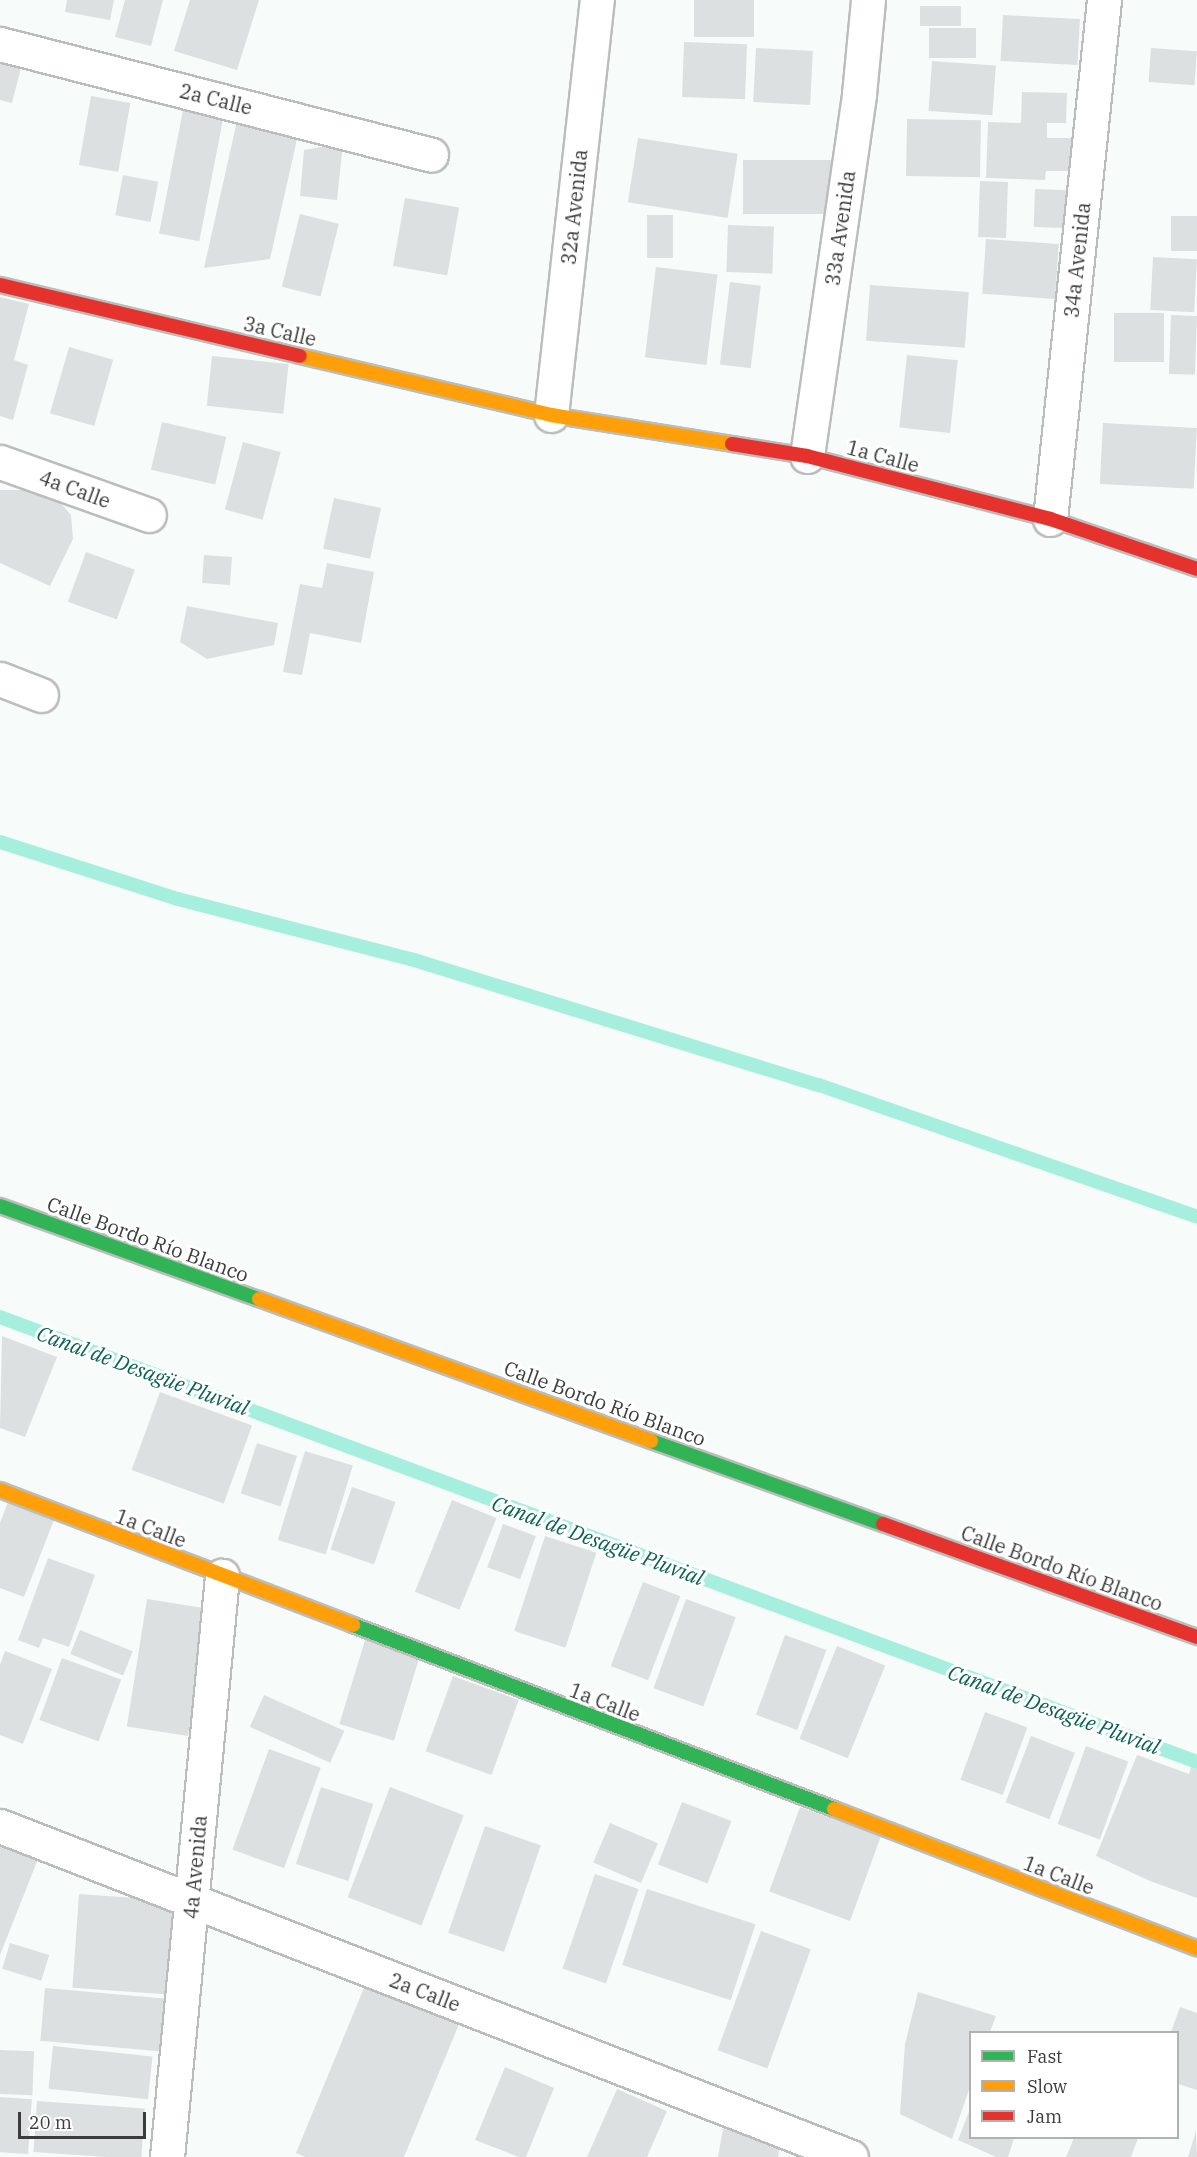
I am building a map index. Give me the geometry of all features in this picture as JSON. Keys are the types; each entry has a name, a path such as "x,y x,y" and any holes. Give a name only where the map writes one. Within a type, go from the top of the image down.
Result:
{"street":[{"name":"32a Avenida","path":"551,415 597,0"},
{"name":"33a Avenida","path":"807,456 859,94 868,0"},
{"name":"34a Avenida","path":"1050,519 1104,0"},
{"name":"2a Calle","path":"0,44 431,154"},
{"name":"3a Calle","path":"0,285 551,415"},
{"name":"1a Calle","path":"551,415 807,456 1050,519 1197,569"},
{"name":"4a Calle","path":"0,462 150,515"},
{"path":"0,679 41,695"},
{"name":"Calle Bordo Río Blanco","path":"0,1206 1197,1637"},
{"name":"1a Calle","path":"0,1490 1197,1948"},
{"name":"4a Avenida","path":"167,2157 222,1576"},
{"name":"2a Calle","path":"0,1826 851,2157"}],"building":[{"path":"67,0 114,0 110,20 65,12"},
{"path":"125,0 163,0 151,46 115,37"},
{"path":"190,0 259,0 237,70 174,51"},
{"path":"694,0 754,0 754,37 694,37"},
{"path":"920,6 961,6 961,26 920,26"},
{"path":"1003,15 1080,19 1077,65 1001,61"},
{"path":"929,28 976,28 976,58 929,58"},
{"path":"684,42 747,44 745,99 682,97"},
{"path":"756,48 813,51 810,105 753,102"},
{"path":"1151,48 1197,51 1195,85 1149,82"},
{"path":"0,54 23,60 12,103 0,100"},
{"path":"932,61 996,65 992,115 929,111"},
{"path":"1022,92 1067,93 1066,123 1047,123 1047,138 1086,138 1086,171 1046,171 1045,180 986,178 988,122 1021,123"},
{"path":"91,96 130,103 118,172 79,165"},
{"path":"185,100 225,108 199,241 159,234"},
{"path":"239,112 300,126 270,259 204,268"},
{"path":"907,119 981,120 980,177 906,176"},
{"path":"638,138 738,154 728,218 628,202"},
{"path":"343,143 337,200 300,196 304,150"},
{"path":"743,160 839,160 839,214 743,214"},
{"path":"123,175 158,182 151,222 115,215"},
{"path":"980,181 1008,182 1006,238 978,237"},
{"path":"1035,189 1082,191 1081,229 1034,227"},
{"path":"405,198 459,208 447,276 393,266"},
{"path":"300,214 339,224 321,296 282,287"},
{"path":"647,215 673,215 673,258 647,258"},
{"path":"1171,216 1197,216 1197,251 1171,251"},
{"path":"728,225 774,227 772,274 726,272"},
{"path":"986,239 1059,244 1055,299 982,294"},
{"path":"1153,257 1197,259 1194,312 1150,310"},
{"path":"656,267 718,275 706,365 645,357"},
{"path":"730,282 761,286 751,368 720,364"},
{"path":"870,285 969,292 965,348 866,341"},
{"path":"0,297 29,304 14,360 28,365 13,420 0,416"},
{"path":"1114,313 1164,313 1164,362 1114,362"},
{"path":"1171,315 1197,316 1195,375 1169,374"},
{"path":"69,347 113,360 94,426 50,413"},
{"path":"907,355 958,360 950,433 899,428"},
{"path":"212,356 289,364 283,414 207,406"},
{"path":"162,422 226,437 215,485 151,470"},
{"path":"1103,423 1197,428 1194,489 1100,484"},
{"path":"243,442 281,452 263,520 225,510"},
{"path":"0,490 49,490 71,515 73,539 50,586 0,563"},
{"path":"334,498 381,508 370,559 323,549"},
{"path":"86,552 135,570 117,620 68,602"},
{"path":"204,555 232,557 230,585 202,583"},
{"path":"327,563 374,572 361,643 310,633 302,675 283,672 300,584 322,588"},
{"path":"187,606 278,623 274,645 207,659 180,642"},
{"path":"2,1336 57,1357 25,1437 0,1428"},
{"path":"160,1392 252,1426 224,1504 132,1470"},
{"path":"257,1443 297,1456 281,1506 241,1493"},
{"path":"305,1451 353,1466 326,1555 278,1540"},
{"path":"352,1487 395,1502 374,1564 331,1549"},
{"path":"452,1500 497,1518 459,1610 415,1592"},
{"path":"8,1502 54,1520 24,1597 0,1588 0,1523"},
{"path":"503,1524 536,1536 520,1579 487,1567"},
{"path":"545,1536 596,1553 565,1648 514,1631"},
{"path":"48,1558 95,1575 69,1647 43,1638 39,1648 18,1640"},
{"path":"643,1582 680,1596 648,1680 611,1666"},
{"path":"147,1599 208,1609 188,1736 127,1726"},
{"path":"686,1599 736,1617 703,1706 654,1688"},
{"path":"80,1630 133,1651 123,1675 70,1654"},
{"path":"785,1635 826,1650 797,1730 756,1715"},
{"path":"366,1637 421,1654 394,1741 339,1724"},
{"path":"837,1646 885,1665 848,1758 800,1739"},
{"path":"5,1651 52,1669 23,1744 0,1735 0,1665"},
{"path":"62,1658 121,1680 99,1742 39,1720"},
{"path":"453,1676 519,1700 491,1775 426,1751"},
{"path":"264,1695 344,1731 330,1763 250,1727"},
{"path":"985,1712 1027,1727 1003,1795 960,1780"},
{"path":"1031,1736 1075,1753 1049,1819 1006,1802"},
{"path":"1086,1746 1128,1761 1100,1839 1058,1824"},
{"path":"269,1749 321,1768 284,1868 232,1850"},
{"path":"1137,1755 1189,1774 1191,1767 1197,1769 1197,1898 1150,1881 1096,1856"},
{"path":"321,1787 373,1804 348,1881 296,1864"},
{"path":"390,1787 464,1815 421,1925 348,1897"},
{"path":"682,1802 731,1821 707,1884 658,1865"},
{"path":"800,1807 881,1836 850,1921 769,1892"},
{"path":"610,1823 658,1843 641,1883 593,1863"},
{"path":"485,1826 541,1845 504,1952 448,1933"},
{"path":"0,1838 40,1854 0,1955"},
{"path":"595,1874 638,1889 606,1984 562,1969"},
{"path":"647,1889 755,1924 731,2000 622,1965"},
{"path":"79,1894 175,1901 168,1994 72,1988"},
{"path":"761,1931 811,1949 767,2068 718,2050"},
{"path":"10,1943 49,1955 41,1981 2,1969"},
{"path":"368,1978 462,2017 404,2157 305,2157 296,2153"},
{"path":"45,1988 173,1999 168,2052 40,2041"},
{"path":"918,1992 996,2016 990,2031 969,2031 969,2090 952,2139 900,2114 905,2044"},
{"path":"1180,2007 1197,2013 1197,2090 1179,2084 1179,2031 1171,2031"},
{"path":"53,2046 152,2056 148,2099 49,2089"},
{"path":"0,2050 34,2051 32,2095 0,2094"},
{"path":"505,2067 554,2088 526,2157 519,2157 475,2140"},
{"path":"617,2089 667,2111 647,2157 587,2157"},
{"path":"0,2097 32,2099 28,2154 0,2152"},
{"path":"37,2101 145,2109 141,2157 33,2152"},
{"path":"969,2112 969,2139 1014,2139 1008,2157 996,2157 958,2140"},
{"path":"723,2129 781,2139 778,2157 718,2157"},
{"path":"1196,2131 1197,2157 1188,2157"},
{"path":"1074,2139 1138,2139 1131,2157 1066,2157"}],"waterway":[{"path":"0,842 178,899 414,960 819,1085 1197,1217"},
{"name":"Canal de Desagüe Pluvial","path":"0,1317 1197,1762"}],"traffic: fast":[{"path":"0,1206 259,1299"},
{"path":"651,1441 883,1524"},
{"path":"353,1625 834,1809"}],"traffic: slow":[{"path":"300,356 551,415 732,444"},
{"path":"259,1299 651,1441"},
{"path":"0,1490 353,1625"},
{"path":"834,1809 1197,1948"}],"traffic: jam":[{"path":"0,285 300,356"},
{"path":"732,444 807,456 1050,519 1197,569"},
{"path":"883,1524 1197,1637"}]}
